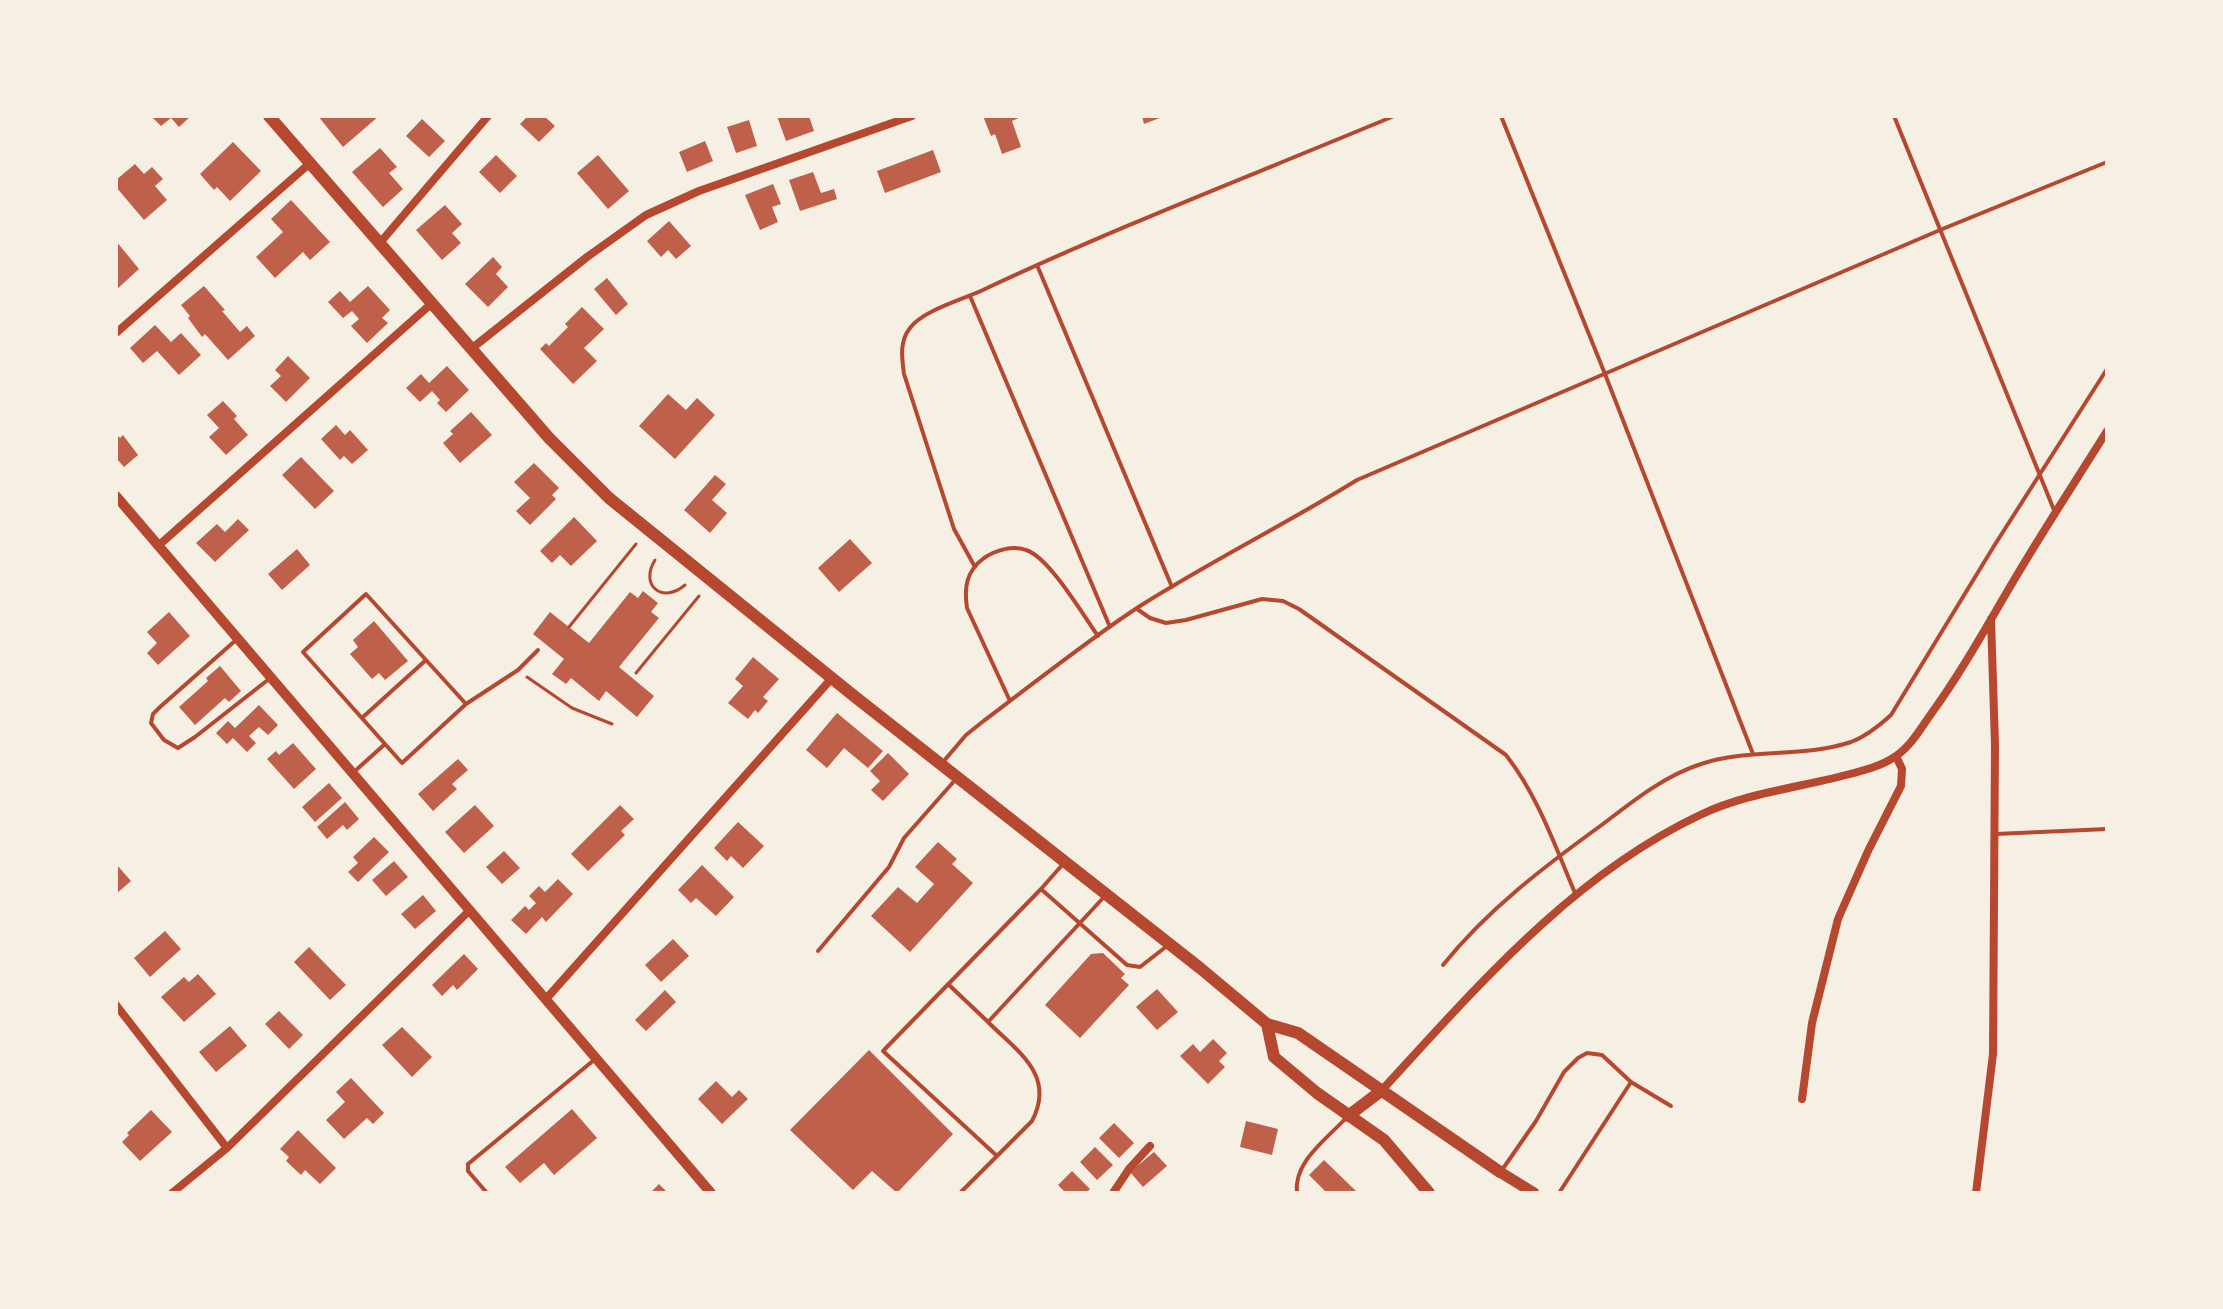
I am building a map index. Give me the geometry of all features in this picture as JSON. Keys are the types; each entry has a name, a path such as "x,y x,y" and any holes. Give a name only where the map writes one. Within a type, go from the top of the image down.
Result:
{"main road":[{"path":"269,116 549,438 609,498 1267,1024 1298,1033 1534,1193"},
{"path":"1267,1024 1274,1057 1317,1093 1384,1140 1429,1193"},
{"path":"1348,1116 1381,1091"}],"street":[{"path":"379,244 488,116"},
{"path":"471,349 587,257 646,215 699,191 912,116"},
{"path":"116,333 309,164"},
{"path":"158,546 431,304"},
{"path":"1381,1091 1513,952 1576,896 1639,850 1699,815 1731,801 1870,769 1896,756 1917,734 1953,684 2107,431"},
{"path":"116,496 711,1193"},
{"path":"1976,1193 1993,1054 1996,834 1991,619"},
{"path":"546,999 832,678"},
{"path":"1802,1099 1812,1023 1838,919 1901,786 1902,769 1896,756"},
{"path":"172,1193 227,1148 470,910"},
{"path":"116,1005 227,1148"},
{"path":"1113,1193 1150,1146"}],"lane":[{"path":"975,567 954,529 904,374 901,354 910,326 935,311 1037,265 1394,116"},
{"path":"1501,116 1754,754"},
{"path":"1894,116 2055,513"},
{"path":"941,765 966,735 1137,608 1357,480 1940,230 2107,162"},
{"path":"1037,265 1172,587"},
{"path":"970,296 1110,627"},
{"path":"1443,965 1487,917 1559,857 1663,781 1698,764 1726,756 1824,748 1852,741 1874,730 1891,715 2107,369"},
{"path":"1010,701 967,608 965,593 968,577 984,558 1014,548 1037,555 1098,636"},
{"path":"466,704 366,594 303,652 402,763 466,704 518,670 538,650"},
{"path":"1137,608 1150,618 1166,623 1262,599 1283,601 1299,609 1506,755 1535,800 1576,896"},
{"path":"238,639 153,714 151,723 164,740 178,748 272,677"},
{"path":"362,718 426,660"},
{"path":"353,773 385,744"},
{"path":"818,951 889,867 904,838 957,778"},
{"path":"1996,834 2107,829"},
{"path":"998,1156 883,1051 1064,862"},
{"path":"1041,889 1127,965 1140,967 1169,944"},
{"path":"988,1022 1106,894"},
{"path":"948,984 1024,1057 1037,1076 1041,1091 1039,1108 1032,1121 960,1193"},
{"path":"1500,1172 1536,1121 1564,1072 1587,1053 1602,1055 1631,1082 1671,1106"},
{"path":"487,1193 468,1171 468,1164 596,1058"},
{"path":"1559,1193 1631,1082"},
{"path":"1297,1193 1300,1168 1348,1116"}],"path":[{"path":"569,627 636,544"},
{"path":"655,560 649,578 653,587 661,593 671,593 685,585"},
{"path":"636,673 699,596"},
{"path":"518,670 572,708 612,724"}],"building":[{"path":"151,116 191,116 179,127 171,118 161,126"},
{"path":"318,116 379,116 343,147"},
{"path":"528,116 544,116 555,126 539,142 520,124"},
{"path":"777,116 809,116 814,131 786,141"},
{"path":"983,116 1023,116 1012,121 1021,147 1002,154 995,134 991,136"},
{"path":"1142,116 1165,116 1144,124"},
{"path":"422,119 445,141 429,157 406,136"},
{"path":"749,120 757,146 736,153 727,127"},
{"path":"705,141 713,161 687,172 679,152"},
{"path":"233,142 261,171 230,201 217,187 214,190 200,174"},
{"path":"380,148 397,167 389,173 403,189 383,207 352,172"},
{"path":"933,150 941,172 885,193 877,171"},
{"path":"496,155 517,176 500,193 479,172"},
{"path":"598,155 629,191 608,209 577,173"},
{"path":"135,164 144,174 152,167 163,179 155,186 167,200 144,220 116,187 116,180"},
{"path":"813,172 821,193 834,189 837,199 800,211 789,180"},
{"path":"773,184 781,204 772,207 778,222 760,230 745,195"},
{"path":"291,200 330,242 310,260 303,252 275,278 256,257 283,232 271,219"},
{"path":"445,205 462,224 452,233 461,243 442,260 416,230"},
{"path":"669,221 691,246 676,259 668,250 661,257 647,241"},
{"path":"116,241 139,269 116,290"},
{"path":"493,257 502,267 496,274 508,287 488,307 465,284"},
{"path":"607,278 628,304 616,315 594,289"},
{"path":"204,286 240,332 247,326 255,336 228,360 205,334 202,337 181,305"},
{"path":"368,286 390,310 382,318 388,323 367,343 351,326 359,319 352,311 343,318 328,302 340,291 350,302"},
{"path":"582,307 604,329 584,348 597,361 573,384 540,349 546,343 549,346 568,327 565,324"},
{"path":"155,325 171,342 181,333 201,355 179,375 157,351 143,363 130,348"},
{"path":"288,356 310,378 286,402 270,386 281,376 275,370"},
{"path":"447,366 469,390 446,412 437,403 440,400 432,391 420,402 406,388 421,374 429,383"},
{"path":"668,394 686,410 697,398 715,415 675,459 639,426"},
{"path":"223,401 248,435 226,455 209,437 219,428 207,415"},
{"path":"471,412 492,435 460,463 443,443 453,434 450,431"},
{"path":"336,425 345,435 350,430 368,450 352,464 344,456 340,460 321,439"},
{"path":"116,434 120,438 123,435 138,455 124,467 116,458"},
{"path":"301,457 334,491 315,509 282,475"},
{"path":"534,463 559,488 552,495 556,499 530,525 516,511 530,498 514,482"},
{"path":"715,475 726,484 712,500 727,513 710,533 684,510"},
{"path":"574,517 597,541 571,566 560,555 552,563 540,551"},
{"path":"238,519 249,530 215,562 196,543 217,524 225,532"},
{"path":"850,539 872,563 839,592 818,568"},
{"path":"297,549 310,565 282,590 268,574"},
{"path":"643,591 658,603 651,612 659,618 619,667 654,696 637,717 606,691 599,701 571,678 566,684 552,674 564,659 533,634 550,612 589,643 630,592 638,598"},
{"path":"169,612 190,636 158,665 147,653 157,643 147,632"},
{"path":"374,621 408,661 385,680 379,673 372,679 350,654 358,647 353,640"},
{"path":"753,657 779,679 763,697 768,701 748,719 728,703 743,686 735,679"},
{"path":"220,666 241,691 229,702 225,698 195,725 179,707"},
{"path":"259,705 278,725 268,735 259,727 249,736 256,743 247,752 233,738 227,744 216,733 228,721 235,728"},
{"path":"837,713 883,751 868,768 844,748 827,768 806,750"},
{"path":"293,743 316,769 294,789 267,759 276,751 279,755"},
{"path":"888,753 909,774 883,801 871,790 880,781 870,771"},
{"path":"458,759 468,770 452,784 457,789 433,811 418,794"},
{"path":"329,783 342,798 315,822 302,807"},
{"path":"345,802 359,819 347,830 343,825 327,839 317,827"},
{"path":"475,805 494,826 464,853 445,832"},
{"path":"620,805 634,819 621,831 625,835 588,871 571,854"},
{"path":"738,822 764,846 743,868 731,856 727,861 714,848"},
{"path":"374,837 389,852 358,882 348,872 358,863 353,857"},
{"path":"938,842 957,859 952,864 973,883 910,952 871,916 898,887 917,903 934,884 915,867"},
{"path":"504,851 520,868 502,884 486,867"},
{"path":"394,861 408,877 386,896 372,880"},
{"path":"116,864 131,881 116,894"},
{"path":"702,865 734,897 716,916 696,898 691,903 678,890"},
{"path":"558,879 573,894 546,922 542,917 526,934 511,920 525,906 529,910 536,903 529,896 539,886 545,892"},
{"path":"423,895 436,911 415,929 401,914"},
{"path":"165,931 181,949 150,977 134,958"},
{"path":"673,939 689,956 661,982 645,965"},
{"path":"309,947 346,985 330,1000 294,962"},
{"path":"1103,953 1125,974 1121,978 1129,985 1080,1038 1045,1005 1091,954"},
{"path":"464,954 478,969 457,990 453,985 442,996 432,985"},
{"path":"198,974 216,994 184,1022 161,997 184,977 189,982"},
{"path":"1157,989 1178,1012 1157,1030 1136,1007"},
{"path":"665,990 676,1002 646,1031 635,1020"},
{"path":"279,1011 303,1035 289,1049 265,1024"},
{"path":"230,1026 247,1046 216,1072 199,1052"},
{"path":"402,1027 432,1057 412,1077 382,1045"},
{"path":"1213,1039 1227,1053 1219,1061 1225,1067 1208,1084 1180,1056 1193,1044 1200,1052"},
{"path":"869,1050 953,1134 897,1193 872,1171 853,1190 790,1130"},
{"path":"351,1078 384,1113 373,1124 367,1118 344,1139 326,1120 345,1102 336,1092"},
{"path":"716,1081 732,1097 739,1090 748,1099 722,1124 698,1099"},
{"path":"572,1109 597,1138 554,1175 544,1163 520,1183 505,1167"},
{"path":"151,1110 172,1132 140,1161 122,1142"},
{"path":"1246,1121 1278,1129 1272,1155 1240,1147"},
{"path":"1114,1123 1134,1143 1119,1158 1099,1138"},
{"path":"298,1130 336,1168 320,1184 305,1170 301,1175 286,1161 289,1157 280,1149"},
{"path":"1095,1147 1113,1165 1097,1180 1080,1162"},
{"path":"1154,1152 1167,1166 1143,1187 1130,1172"},
{"path":"1324,1160 1358,1193 1327,1193 1309,1175"},
{"path":"1072,1171 1090,1189 1086,1193 1066,1193 1058,1185"},
{"path":"659,1184 668,1193 650,1193"}]}
